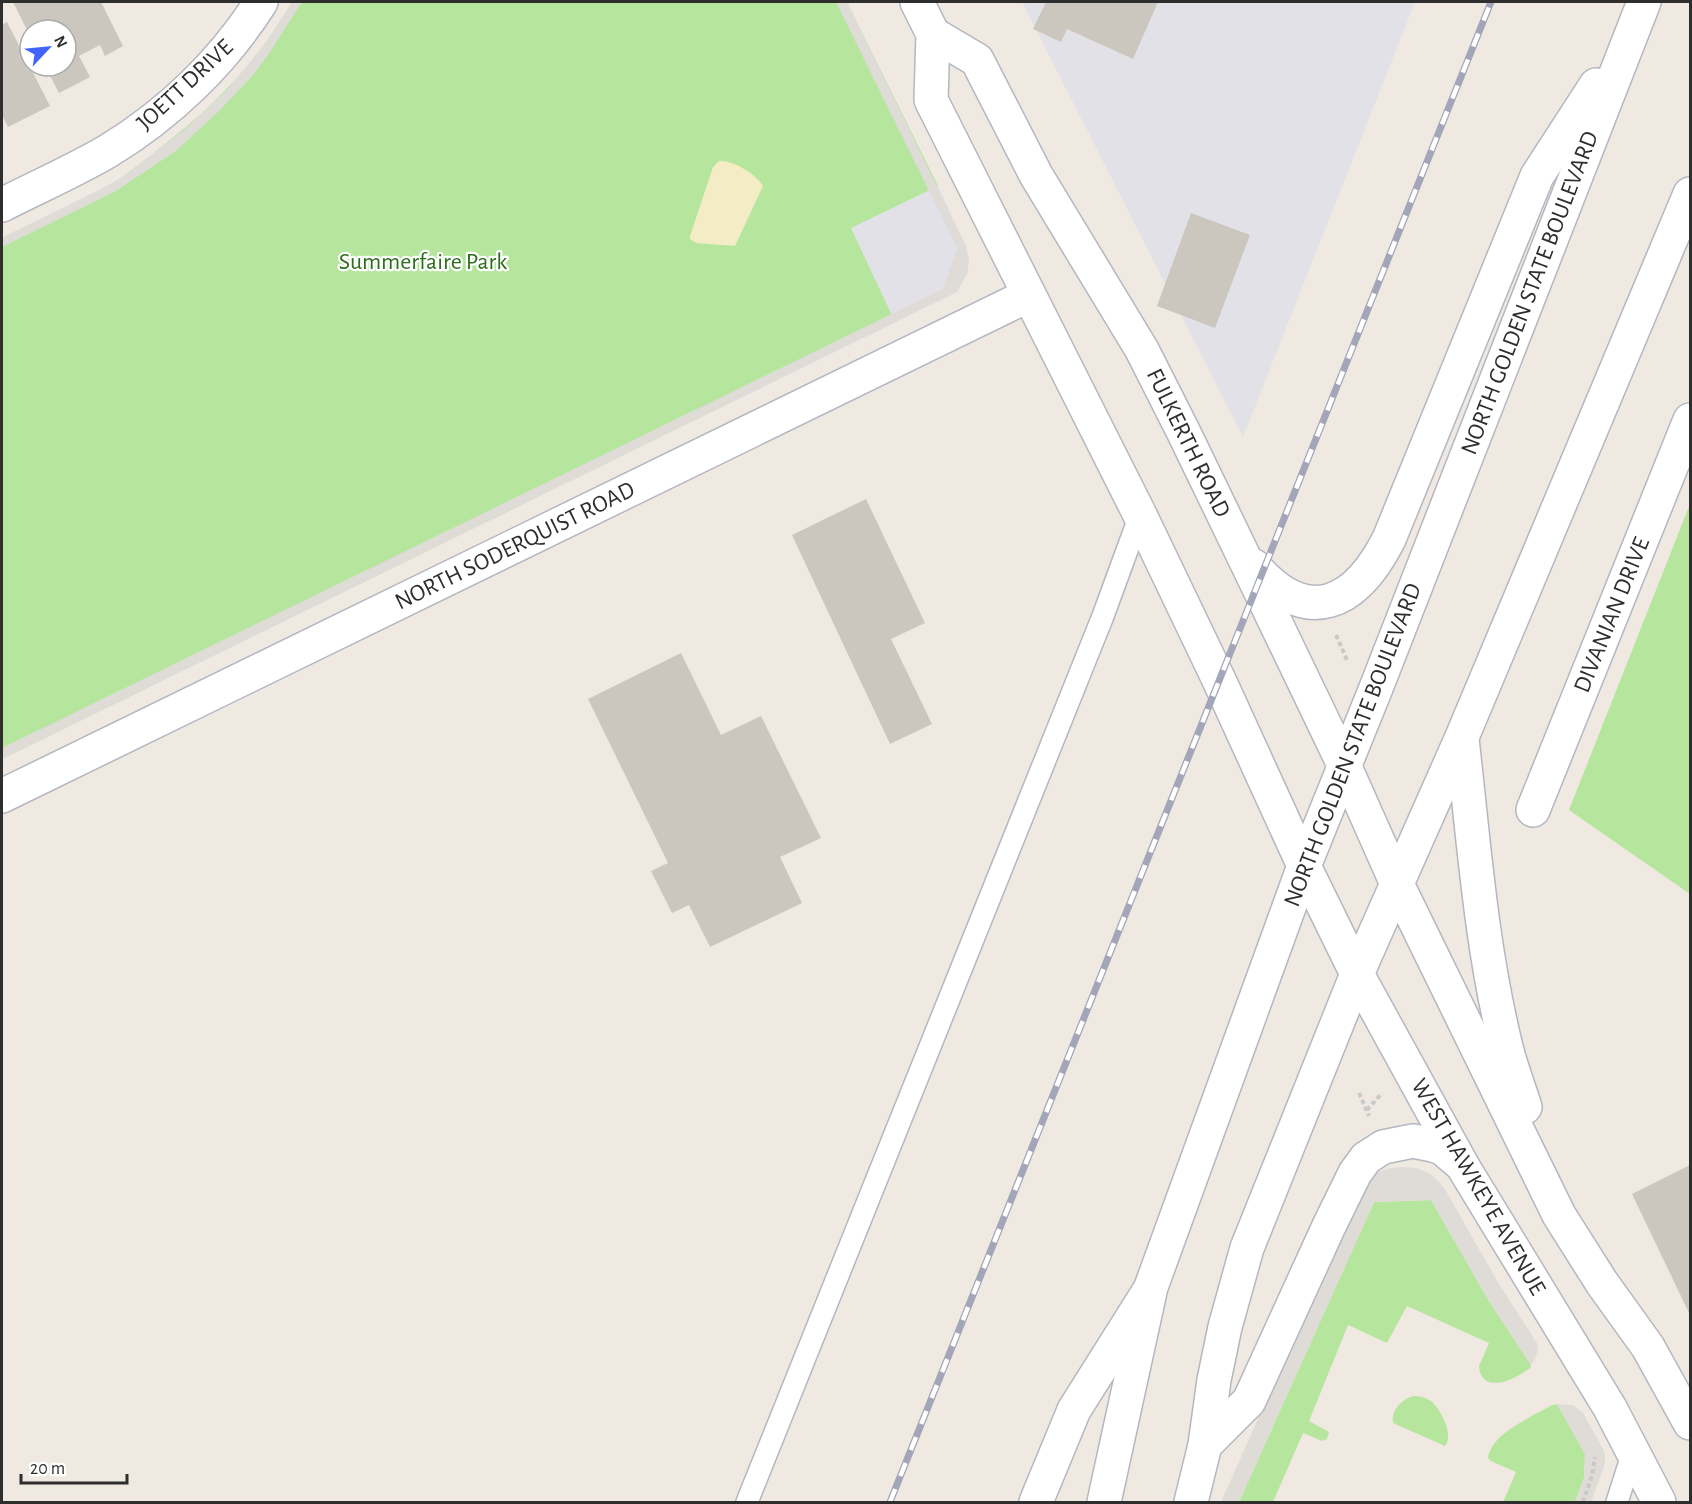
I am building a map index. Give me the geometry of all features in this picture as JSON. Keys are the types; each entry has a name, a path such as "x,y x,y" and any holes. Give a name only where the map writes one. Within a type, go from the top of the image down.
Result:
{"street":[{"name":"JOETT DRIVE","path":"2,205 100,155 154,119 174,103 218,59 261,2"},
{"path":"917,2 933,34 932,100 1140,515 1305,866"},
{"path":"1236,541 1249,560 1270,583 1292,597 1317,604 1345,594 1376,563 1389,539 1537,176 1639,13"},
{"name":"NORTH GOLDEN STATE BOULEVARD","path":"1104,1503 1151,1287 1305,866 1639,13"},
{"name":"FULKERTH ROAD","path":"933,34 976,60 1036,175 1142,350 1345,767 1397,884"},
{"path":"1191,1503 1205,1445 1214,1380 1225,1327 1247,1248 1357,974 1462,737 1690,195"},
{"name":"NORTH SODERQUIST ROAD","path":"2,796 1029,295"},
{"name":"DIVANIAN DRIVE","path":"1533,810 1690,420"},
{"path":"1462,737 1480,908 1491,975 1507,1052 1559,1215"},
{"name":"WEST HAWKEYE AVENUE","path":"1305,866 1357,974 1462,1165 1610,1408 1659,1503"},
{"path":"1397,884 1559,1215 1602,1283 1648,1347 1690,1423"},
{"path":"1205,1445 1249,1401 1329,1226 1355,1173 1366,1158 1383,1147 1413,1141 1442,1148 1462,1165"},
{"path":"1036,1503 1074,1410 1151,1287"}],"lane":[{"path":"747,1503 1103,616 1140,515"},
{"path":"1617,1503 1633,1452"}],"path":[{"path":"1336,635 1347,660"},
{"path":"1366,1111 1382,1092"},
{"path":"1359,1093 1370,1119"},
{"path":"1583,1503 1595,1462 1593,1453"}],"shaded area":[{"path":"292,2 302,2 253,75 177,150 116,191 2,247 2,238 119,179 184,130 227,90 267,41"},
{"path":"836,2 847,2 966,246 969,260 967,274 957,292 2,759 2,748 943,289 957,248"},
{"path":"1022,2 1415,2 1243,437"},
{"path":"938,186 966,246 969,260 967,274 957,292 895,322 850,228"},
{"path":"1402,1167 1416,1168 1429,1173 1446,1191 1499,1284 1537,1343 1538,1350 1535,1359 1531,1365 1489,1301 1431,1200 1374,1202 1239,1502 1221,1502 1359,1191 1378,1172"},
{"path":"1557,1404 1573,1405 1583,1413 1605,1453 1605,1463 1591,1502 1575,1502 1584,1478 1585,1454"}],"green space":[{"name":"Summerfaire Park","path":"292,2 847,2 938,186 851,228 895,322 2,759 2,238 121,178 181,131 200,115 250,63"},
{"path":"1690,504 1690,894 1569,810"},
{"path":"1431,1200 1489,1301 1531,1365 1530,1368 1508,1380 1492,1383 1486,1381 1481,1375 1479,1366 1489,1343 1407,1306 1387,1343 1348,1325 1309,1421 1329,1432 1327,1439 1322,1441 1303,1433 1273,1502 1239,1502 1374,1202"},
{"path":"1413,1396 1427,1399 1439,1411 1447,1429 1448,1436 1445,1446 1393,1423 1398,1406"},
{"path":"1557,1404 1585,1454 1584,1478 1575,1502 1503,1502 1516,1472 1491,1461 1488,1458 1491,1449 1504,1433"}],"sand":[{"path":"719,161 725,161 744,169 763,186 735,246 696,243 690,239 713,167"}],"building":[{"path":"13,2 101,2 123,46 105,56 100,45 79,56 90,77 59,93 51,78 78,78 78,18 21,18"},
{"path":"1046,2 1158,2 1133,59 1067,29 1061,42 1033,29"},
{"path":"7,22 18,43 18,78 36,78 50,106 8,127 2,115 2,25"},
{"path":"1191,213 1250,235 1215,328 1157,306"},
{"path":"866,499 925,623 891,639 932,724 890,744 792,535"},
{"path":"681,653 721,735 761,716 821,838 780,857 802,903 710,947 689,905 672,913 651,871 668,863 588,699"},
{"path":"1690,1165 1690,1315 1632,1194"}],"railway":[{"path":"890,1502 1491,2"}]}
